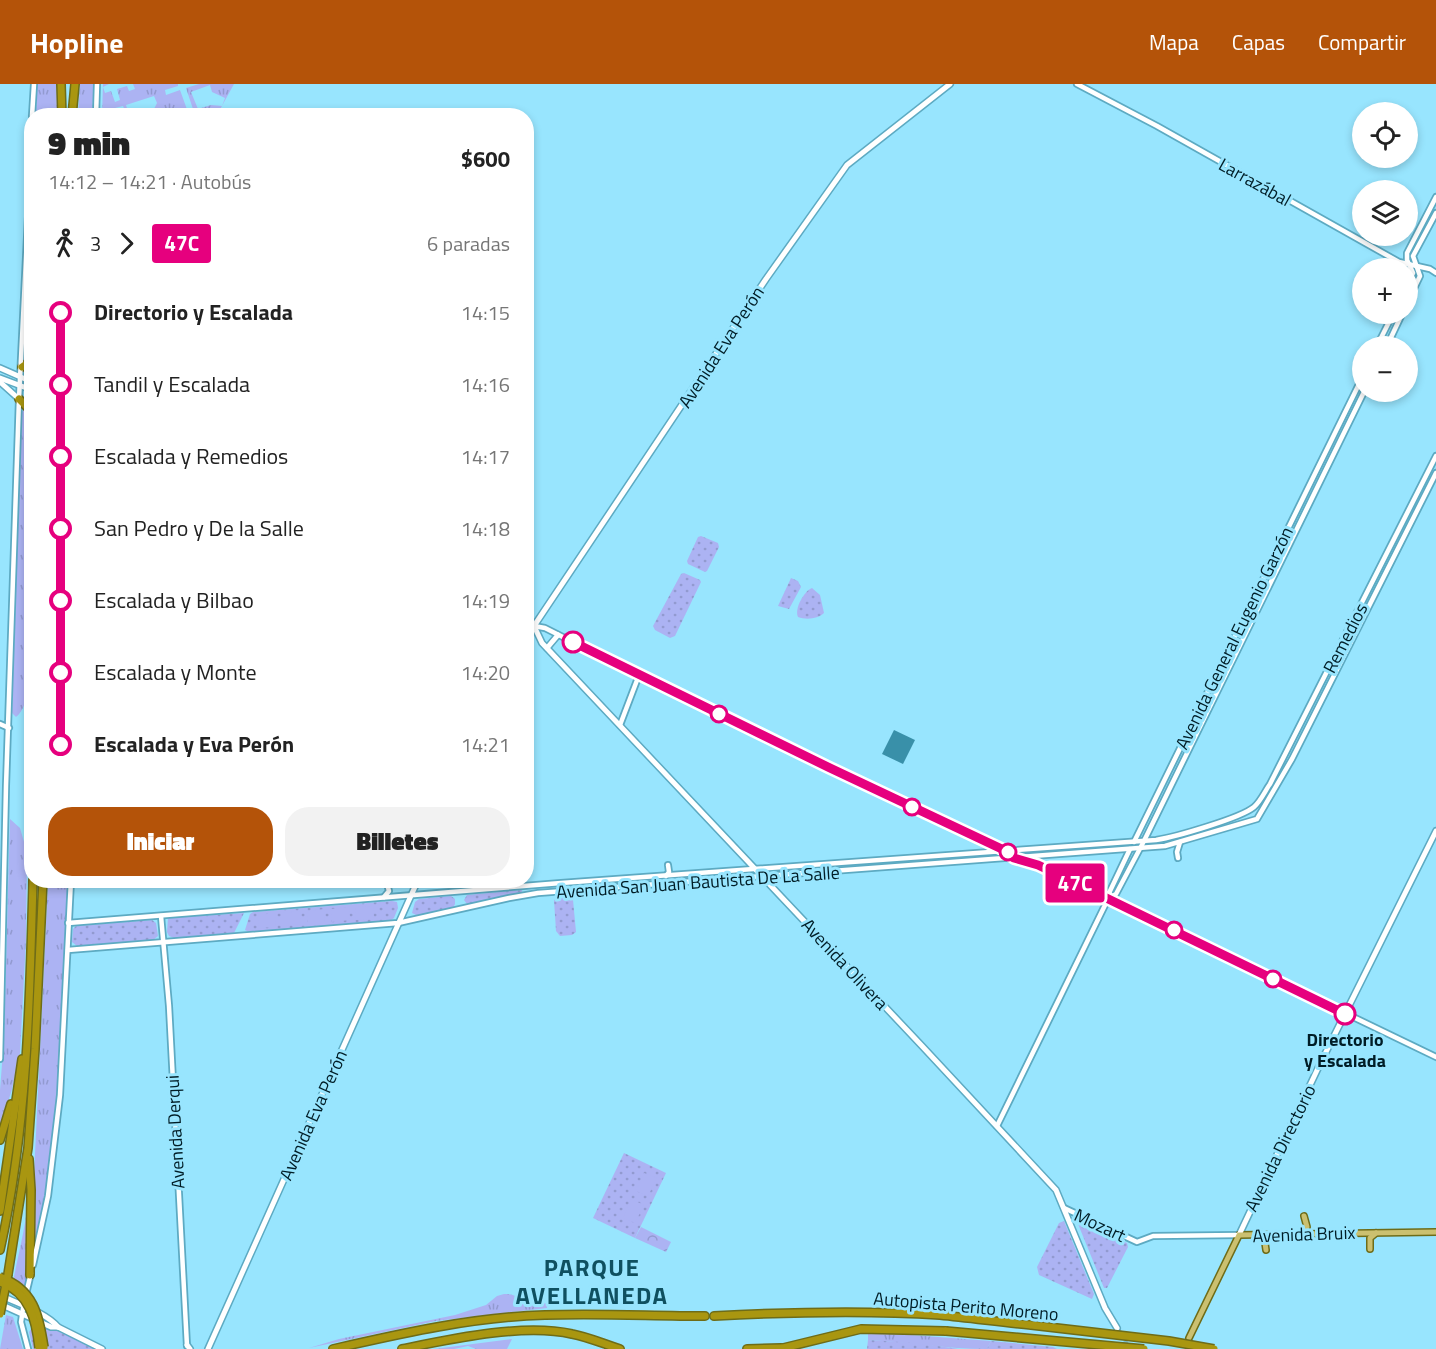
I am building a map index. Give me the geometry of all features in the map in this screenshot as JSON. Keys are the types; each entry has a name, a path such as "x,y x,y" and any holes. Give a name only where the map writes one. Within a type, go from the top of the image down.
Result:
{"highway":[{"path":"62,84 62,108"},
{"path":"73,108 75,84"},
{"path":"19,399 24,404"},
{"path":"0,1250 15,1170 26,1042 33,888"},
{"path":"0,1314 28,1148 36,1041 43,888"},
{"path":"0,1140 16,1087 26,1042"},
{"path":"0,1211 16,1087"},
{"path":"28,1148 31,1190 30,1275"},
{"path":"0,1277 17,1286 31,1300 40,1318 42,1348"},
{"path":"0,1282 12,1288 28,1303 42,1348"},
{"name":"Autopista Perito Moreno","path":"714,1316 828,1312 940,1315 1169,1341 1214,1349"},
{"path":"333,1349 396,1334 459,1324 545,1315 705,1316"},
{"name":"Autopista Perito Moreno","path":"747,1349 780,1348 861,1329 946,1331 1144,1349"},
{"path":"402,1349 493,1334 542,1330 572,1334 620,1349"}],"main road":[{"name":"Avenida Eva Perón","path":"534,626 766,279 847,165 950,84"},
{"path":"0,368 24,379"},
{"path":"0,380 24,387"},
{"path":"0,380 19,399"},
{"name":"Avenida Olivera","path":"534,626 538,638 547,648 1056,1190 1105,1308 1117,1328"},
{"path":"547,648 558,635"},
{"name":"Avenida Directorio","path":"1190,1338 1345,1014 1436,831"},
{"name":"Avenida Eva Perón","path":"207,1349 414,888"},
{"path":"1296,1234 1302,1233 1307,1227 1304,1216"},
{"path":"1370,1250 1370,1238 1377,1232"},
{"name":"Avenida Bruix","path":"1239,1235 1436,1232"},
{"path":"1266,1250 1265,1243 1272,1235"},
{"path":"0,1295 102,1349"},
{"path":"0,1304 51,1327 58,1327"}],"street":[{"path":"32,108 34,84"},
{"path":"96,108 97,84"},
{"name":"Larrazábal","path":"1077,84 1392,258"},
{"path":"1408,258 1407,253 1436,197"},
{"path":"1414,258 1436,213"},
{"name":"Larrazábal","path":"1418,266 1436,273"},
{"path":"0,1059 2,912 19,399 24,320"},
{"name":"Avenida General Eugenio Garzón","path":"997,1126 1108,899 1130,849 1352,398"},
{"name":"Avenida General Eugenio Garzón","path":"1108,899 1116,894 1144,841 1359,402"},
{"name":"Remedios","path":"1244,812 1258,803 1275,774 1436,456"},
{"name":"Remedios","path":"1257,819 1292,759 1436,473"},
{"path":"534,626 545,628 1006,851 1014,858 1038,865 1436,1057"},
{"path":"620,725 639,675"},
{"path":"0,724 9,728"},
{"name":"Avenida San Juan Bautista De La Salle","path":"534,886 1144,841 1172,837 1244,812"},
{"name":"Avenida San Juan Bautista De La Salle","path":"68,950 398,923 538,893 1140,848 1180,842 1257,819"},
{"path":"980,853 984,847 981,839"},
{"path":"1178,858 1177,850 1180,842"},
{"path":"666,876 669,872 668,866"},
{"path":"27,1349 21,1313 48,1196 60,1095 70,888"},
{"path":"384,897 389,891 388,888"},
{"name":"Avenida San Juan Bautista De La Salle","path":"68,923 505,888"},
{"name":"Avenida Derqui","path":"161,916 169,1006 188,1348"},
{"path":"0,943 2,950"},
{"name":"Mozart","path":"1064,1208 1137,1242"},
{"name":"Avenida Bruix","path":"1137,1242 1153,1236 1239,1235"}],"green space":[{"path":"37,84 59,84 60,108 36,108"},
{"path":"80,84 94,84 92,108 78,108"},
{"path":"103,84 109,84 103,87 105,93 111,91 115,102 120,100 117,89 127,86 129,91 135,89 133,84 178,84 178,86 165,90 166,95 180,90 186,108 154,108 157,103 154,96 126,105 127,108 123,106 102,108"},
{"path":"199,84 234,84 222,106 225,98 212,92 210,85 191,92 198,108 193,108 186,88"},
{"path":"211,105 222,106 221,108 201,108"},
{"path":"24,409 24,706 16,717 12,713 22,412"},
{"path":"701,536 718,543 719,547 705,572 688,564 687,561 698,537"},
{"path":"684,573 701,582 675,636 670,638 655,630 653,626 681,574"},
{"path":"791,578 798,581 801,587 789,609 778,606"},
{"path":"812,588 820,595 824,613 819,617 798,617 797,610 800,601"},
{"path":"10,819 20,828 24,842 26,940 20,1053 0,1129"},
{"path":"48,888 68,888 57,1110 52,1156 35,1246 34,1175"},
{"path":"522,890 522,892 467,904 464,900 467,895"},
{"path":"569,895 573,900 576,932 572,935 560,936 556,931 554,900 558,896"},
{"path":"451,896 455,899 453,908 418,916 412,913 415,902 419,899"},
{"path":"397,902 398,908 394,918 390,921 249,932 245,930 250,914 253,912"},
{"path":"373,906 374,919 356,920 355,907"},
{"path":"349,907 350,920 332,922 331,909"},
{"path":"324,909 325,923 308,924 307,911"},
{"path":"300,911 301,924 283,926 283,913"},
{"path":"244,913 234,933 174,938 167,932 168,918"},
{"path":"275,913 276,927 259,928 258,915"},
{"path":"152,920 156,923 158,936 153,940 77,946 72,942 73,929 76,926"},
{"path":"624,1153 666,1173 635,1238 593,1218"},
{"path":"644,1173 657,1178 648,1196 636,1191"},
{"path":"29,1193 27,1283 24,1295 20,1297 11,1292 24,1231"},
{"path":"631,1199 644,1205 635,1223 623,1218"},
{"path":"1064,1221 1094,1294 1092,1299 1039,1275 1037,1267 1059,1223"},
{"path":"1080,1222 1127,1243 1128,1247 1107,1288 1104,1288 1078,1224"},
{"path":"641,1227 671,1242 666,1252 635,1238"},
{"path":"504,1294 528,1302 547,1303 547,1308 436,1321 309,1348 339,1339 455,1315 486,1305 497,1296"},
{"path":"6,1315 13,1317 23,1349 0,1349"},
{"path":"33,1326 56,1330 94,1349 47,1349 46,1346 33,1349 29,1332"},
{"path":"885,1333 991,1341 987,1349 868,1340 868,1334"},
{"path":"512,1339 507,1349 476,1349 468,1346 434,1349"},
{"path":"868,1340 916,1343 959,1349 867,1349"},
{"path":"991,1341 1053,1347 1057,1349 987,1349"}],"shaded area":[{"path":"894,730 915,740 903,764 882,754"}],"tunnel":[{"path":"1117,1328 1129,1349"}],"bus line":[{"name":"47C","path":"573,642 1006,851 1014,858 1038,865 1345,1014"}],"place":[{"name":"Directorio y Escalada","path":"1345,1014"}],"district":[{"name":"PARQUE AVELLANEDA","path":"592,1281"}]}
